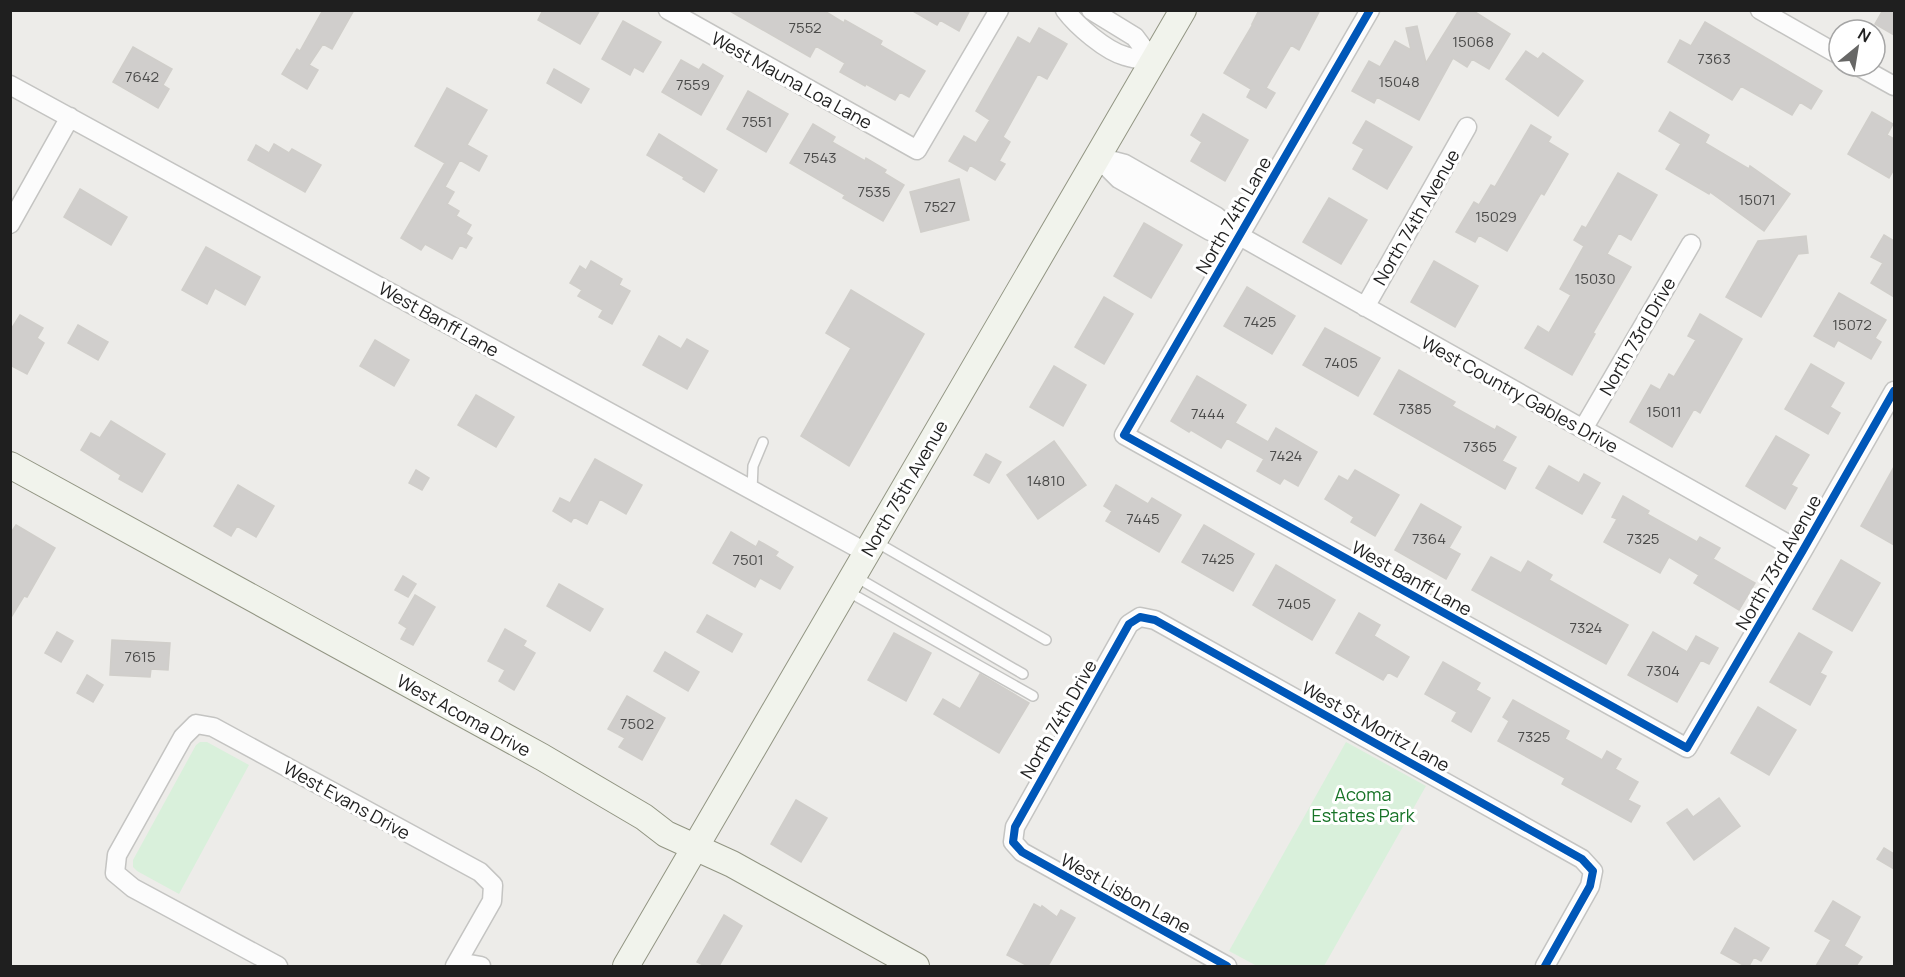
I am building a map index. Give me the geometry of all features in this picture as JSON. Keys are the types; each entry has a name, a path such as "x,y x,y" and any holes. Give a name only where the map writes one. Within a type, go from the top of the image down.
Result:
{"main road":[{"name":"North 75th Avenue","path":"626,966 1183,10"},
{"name":"West Acoma Drive","path":"10,465 532,752 644,817 666,834 732,864 916,966"}],"street":[{"name":"West Mauna Loa Lane","path":"668,10 917,150 999,10"},
{"path":"1065,10 1093,38 1124,56 1153,61"},
{"path":"1091,10 1135,37 1153,61"},
{"name":"North 74th Lane","path":"1124,435 1370,10"},
{"path":"1760,10 1827,48"},
{"path":"1880,78 1894,86"},
{"name":"West Banff Lane","path":"10,85 706,466 871,547"},
{"path":"10,224 70,117"},
{"name":"North 74th Avenue","path":"1365,307 1467,127"},
{"name":"West Country Gables Drive","path":"1098,157 1125,164 1142,173 1216,216 1238,236 1802,552"},
{"name":"North 73rd Drive","path":"1583,429 1691,244"},
{"name":"North 73rd Avenue","path":"1686,748 1894,391"},
{"name":"West Banff Lane","path":"1124,435 1686,748"},
{"name":"North 74th Drive","path":"1013,842 1015,827 1020,817 1130,624 1140,616"},
{"name":"West St Moritz Lane","path":"1140,616 1155,620 1582,859 1593,871 1590,886 1545,966"},
{"name":"West Evans Drive","path":"278,966 133,888 115,873 117,855 183,736 196,724 213,727 480,872 493,885 492,901 458,965"},
{"name":"West Lisbon Lane","path":"1013,842 1022,852 1227,966"},
{"path":"458,965 481,966"}],"lane":[{"path":"752,490 753,466 763,442"},
{"path":"871,547 1046,640"},
{"path":"849,583 1023,674"},
{"path":"849,583 1033,696"}],"green space":[{"path":"200,742 207,742 249,765 179,894 137,871 133,867 133,860 196,745"},
{"name":"Acoma Estates Park","path":"1346,742 1426,786 1324,966 1257,966 1229,951"}],"building":[{"path":"323,10 354,10 332,49 323,44 309,65 318,70 307,89 282,74 297,49 300,51"},
{"path":"543,10 600,10 580,44 538,20"},
{"path":"728,10 823,10 882,41 880,45 925,71 909,97 900,92 895,100 840,72 845,63 816,46 810,57"},
{"path":"911,10 970,10 959,31 940,20 937,25"},
{"path":"1259,10 1320,10 1299,50 1291,45 1266,88 1275,93 1266,108 1247,97 1251,89 1224,73"},
{"path":"1459,10 1472,10 1510,34 1489,69 1472,59 1467,67 1453,58 1419,120 1377,97 1374,103 1352,91 1369,61 1380,67 1395,41 1411,50 1406,28 1417,26 1426,63"},
{"path":"1883,10 1894,10 1894,35 1887,31 1887,18 1878,18"},
{"path":"623,21 661,42 643,72 634,67 630,75 602,59"},
{"path":"1705,22 1822,91 1811,109 1800,102 1792,115 1741,86 1732,100 1668,62 1680,40 1691,46"},
{"path":"1039,28 1067,44 1047,79 1038,74 1003,137 1010,142 999,161 1005,164 995,180 970,165 967,171 949,161 964,136 976,143 990,120 976,111 1018,37 1030,44"},
{"path":"133,47 172,69 163,85 169,89 158,108 113,82"},
{"path":"1526,51 1538,59 1543,53 1583,81 1558,116 1506,79"},
{"path":"681,60 699,70 703,64 723,76 701,115 662,92"},
{"path":"554,69 589,89 581,103 547,83"},
{"path":"447,88 487,110 467,145 487,156 479,171 460,160 445,187 454,192 447,204 459,211 456,216 471,225 466,234 472,238 466,248 460,245 452,259 425,244 421,250 401,238 445,163 415,146"},
{"path":"748,91 788,114 766,152 727,129"},
{"path":"1670,112 1709,135 1705,143 1749,169 1750,166 1790,194 1764,231 1710,192 1709,194 1666,169 1681,144 1659,131"},
{"path":"1872,112 1893,124 1887,135 1894,139 1894,169 1889,178 1848,154"},
{"path":"1203,114 1248,140 1225,181 1191,161 1202,142 1191,135"},
{"path":"1366,121 1412,147 1387,189 1353,169 1364,149 1353,143"},
{"path":"813,124 835,137 832,142 865,161 866,158 886,170 884,173 904,185 883,221 843,198 845,195 790,163"},
{"path":"1531,125 1551,137 1548,142 1568,154 1544,195 1541,193 1507,251 1479,235 1475,242 1456,232 1474,202 1479,205 1491,185 1495,187"},
{"path":"659,134 717,170 704,192 647,155"},
{"path":"274,144 289,153 292,149 321,165 305,192 248,160 256,145 269,153"},
{"path":"1618,173 1657,195 1631,240 1619,233 1607,254 1631,267 1572,375 1525,348 1538,326 1549,333 1571,295 1560,289 1584,246 1574,240 1582,226 1586,228"},
{"path":"959,179 969,220 921,232 910,192"},
{"path":"80,189 127,217 111,245 64,217"},
{"path":"1329,198 1367,220 1341,264 1303,242"},
{"path":"1144,223 1182,245 1151,298 1114,276"},
{"path":"1884,235 1894,241 1894,297 1871,283 1883,263 1871,257"},
{"path":"1806,236 1808,253 1798,254 1761,317 1726,297 1758,241"},
{"path":"206,247 260,277 245,305 215,288 207,304 182,290"},
{"path":"591,261 622,279 619,285 630,291 612,324 599,317 603,310 578,296 582,290 570,283 580,266 586,270"},
{"path":"1434,261 1478,286 1455,327 1411,302"},
{"path":"1247,287 1295,316 1272,354 1224,326"},
{"path":"851,290 924,334 849,466 801,436 851,348 826,333"},
{"path":"1839,293 1886,320 1875,338 1881,342 1871,359 1838,340 1834,347 1814,336"},
{"path":"1104,297 1133,314 1104,364 1075,347"},
{"path":"1700,314 1742,339 1700,413 1694,409 1672,447 1630,422 1651,385 1660,390 1669,374 1674,377 1696,340 1688,336"},
{"path":"20,315 43,328 37,338 44,343 27,374 10,365 10,331"},
{"path":"78,325 108,342 98,360 68,343"},
{"path":"1325,328 1380,358 1358,396 1303,365"},
{"path":"659,336 681,349 687,339 708,351 687,389 643,365"},
{"path":"375,340 409,360 394,386 360,366"},
{"path":"1811,364 1844,383 1830,407 1840,413 1828,434 1785,409"},
{"path":"1054,366 1086,385 1063,426 1030,407"},
{"path":"1399,370 1455,402 1452,406 1495,430 1497,426 1516,437 1502,461 1516,468 1505,489 1374,414"},
{"path":"1197,376 1246,405 1235,423 1268,442 1276,428 1317,452 1298,486 1284,478 1280,484 1257,471 1264,459 1227,438 1221,448 1171,421"},
{"path":"476,395 514,417 496,447 458,425"},
{"path":"111,421 165,454 142,492 119,479 121,475 81,450 91,433 100,438"},
{"path":"1776,436 1809,455 1791,485 1797,488 1785,509 1746,486"},
{"path":"1054,441 1086,485 1038,519 1007,475"},
{"path":"986,454 1001,462 989,483 974,475"},
{"path":"595,459 642,485 626,514 600,499 587,524 574,517 571,522 553,511 560,498 570,503"},
{"path":"1549,466 1579,483 1584,474 1600,483 1582,514 1536,488"},
{"path":"1894,467 1894,545 1861,526"},
{"path":"416,470 429,478 422,490 409,483"},
{"path":"1355,470 1399,495 1375,536 1351,522 1354,517 1325,499 1339,476 1348,481"},
{"path":"238,485 274,506 256,537 237,526 231,536 214,526"},
{"path":"1116,485 1148,504 1152,498 1181,515 1159,552 1106,521 1112,511 1104,506"},
{"path":"1623,496 1649,511 1647,514 1697,542 1700,537 1720,548 1713,559 1755,583 1739,610 1694,583 1699,575 1669,557 1660,573 1604,542 1617,519 1612,517"},
{"path":"1421,504 1461,527 1449,548 1460,554 1446,579 1395,550"},
{"path":"16,525 55,548 27,597 24,596 10,619 10,534"},
{"path":"1204,525 1254,554 1233,591 1182,562"},
{"path":"731,532 756,547 759,541 778,552 775,556 793,567 780,589 760,578 755,587 713,563"},
{"path":"1491,557 1521,573 1528,561 1552,575 1549,580 1628,625 1606,664 1472,590"},
{"path":"1841,560 1880,583 1852,631 1813,609"},
{"path":"1276,565 1335,600 1312,640 1253,605"},
{"path":"403,576 416,584 408,597 395,590"},
{"path":"559,584 603,609 590,631 547,606"},
{"path":"415,595 435,607 413,645 401,639 407,628 399,623"},
{"path":"1359,613 1380,625 1374,636 1409,657 1397,677 1388,672 1383,680 1336,653"},
{"path":"707,615 742,634 732,652 697,632"},
{"path":"505,629 526,641 523,646 535,653 514,690 499,681 505,670 488,661"},
{"path":"57,632 73,641 61,662 45,653"},
{"path":"1653,632 1687,652 1696,636 1718,648 1709,664 1701,660 1677,702 1628,675"},
{"path":"894,633 931,653 906,701 868,680"},
{"path":"1799,633 1832,652 1820,673 1826,676 1810,705 1770,682"},
{"path":"112,640 170,643 168,670 151,669 150,677 110,675"},
{"path":"665,652 699,672 688,691 654,671"},
{"path":"1443,662 1480,683 1476,690 1490,698 1471,732 1452,721 1457,712 1425,694"},
{"path":"980,674 1029,703 999,753 934,714 943,699 960,709"},
{"path":"87,675 103,685 93,702 77,693"},
{"path":"627,696 665,718 642,760 619,747 625,738 608,729"},
{"path":"1513,700 1569,731 1565,739 1602,760 1607,751 1621,759 1615,769 1638,782 1628,800 1640,806 1631,822 1562,784 1565,778 1498,741 1509,721 1503,717"},
{"path":"1758,707 1796,730 1769,775 1731,753"},
{"path":"1719,798 1740,826 1694,860 1667,823 1687,809 1693,817"},
{"path":"796,800 827,818 801,862 771,844"},
{"path":"1884,848 1894,854 1894,869 1877,859"},
{"path":"1833,901 1860,917 1844,946 1862,957 1856,966 1816,966 1831,940 1815,931"},
{"path":"1034,904 1041,908 1042,906 1057,917 1061,910 1075,918 1048,966 1028,966 1007,955"},
{"path":"724,915 742,926 719,966 705,966 697,962"},
{"path":"1735,928 1769,948 1761,961 1754,957 1749,966 1745,966 1721,953"}],"cycle path":[{"path":"1370,10 1124,435 1687,748 1894,391"},
{"path":"1227,966 1022,852 1013,842 1015,827 1129,624 1140,617 1155,620 1582,859 1593,871 1590,886 1545,966"}]}
